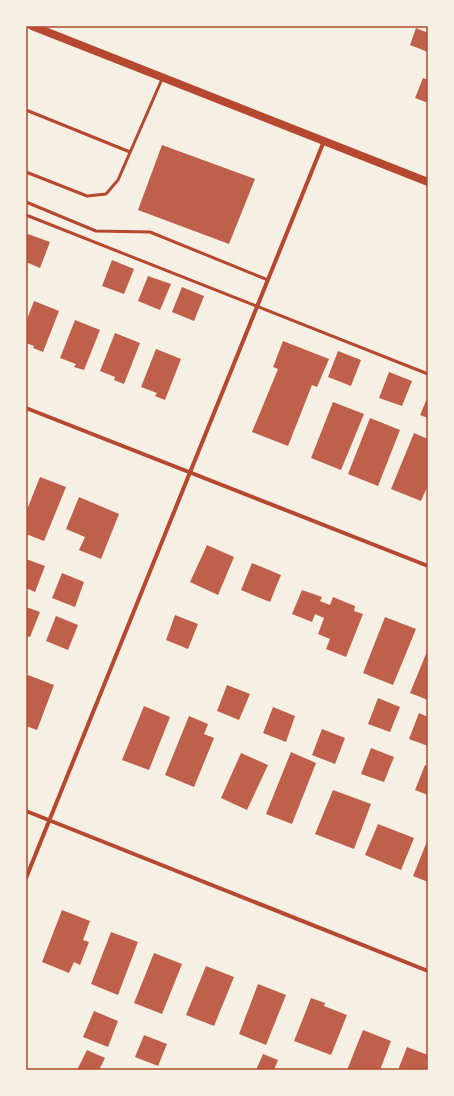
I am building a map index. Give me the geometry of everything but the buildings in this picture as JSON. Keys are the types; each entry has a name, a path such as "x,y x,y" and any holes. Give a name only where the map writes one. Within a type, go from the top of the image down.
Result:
{"main road":[{"path":"32,26 428,182"}],"street":[{"path":"26,878 324,141"},
{"path":"26,408 428,566"},
{"path":"26,811 428,971"}],"lane":[{"path":"26,172 87,196 106,194 118,180 163,77"},
{"path":"26,110 130,152"},
{"path":"26,202 96,231 150,232 268,280"},
{"path":"26,215 428,374"}]}
